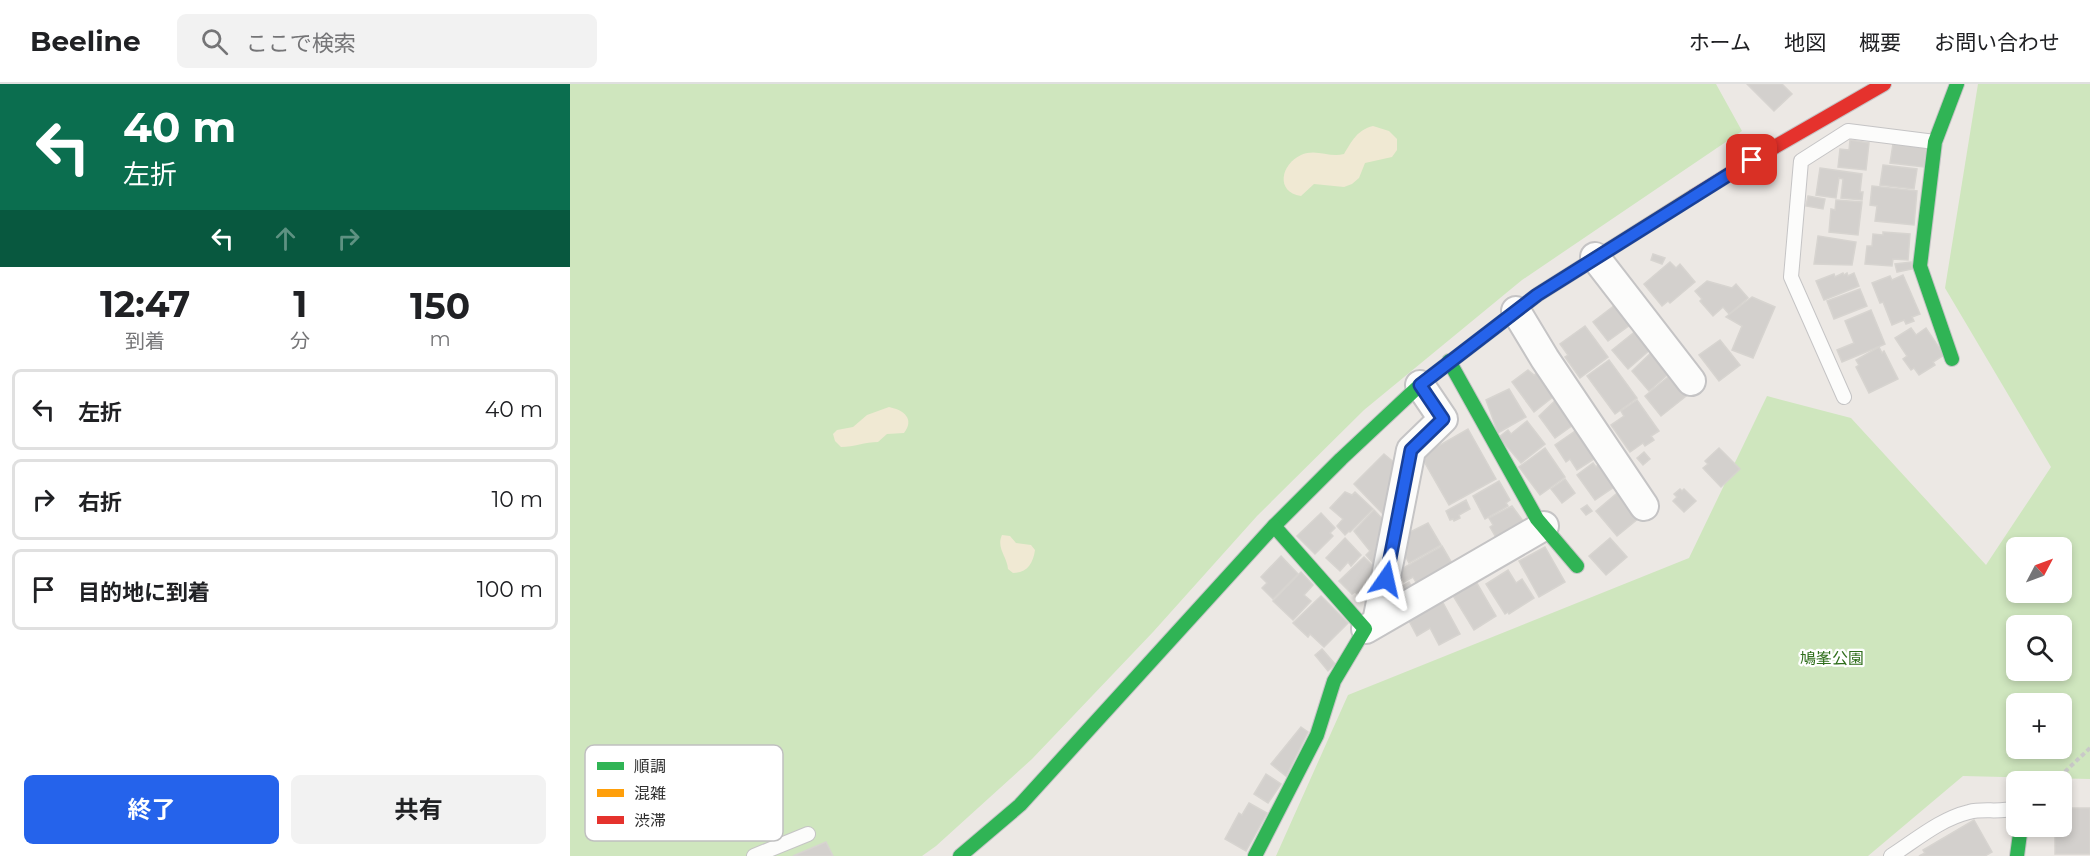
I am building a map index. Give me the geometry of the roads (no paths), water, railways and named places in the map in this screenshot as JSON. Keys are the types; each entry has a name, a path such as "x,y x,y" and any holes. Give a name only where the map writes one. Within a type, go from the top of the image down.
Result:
{"street":[{"path":"961,856 1020,805 1274,526 1420,385 1516,310 1596,257 1788,138 1884,84"},
{"path":"1952,359 1920,266 1935,142 1957,84"},
{"path":"1596,257 1691,381"},
{"path":"1516,310 1545,359 1644,506"},
{"path":"1449,361 1544,526 1577,566"},
{"path":"1255,856 1317,735 1334,681 1371,626 1411,450 1443,419 1420,385"},
{"path":"1274,526 1371,626"},
{"path":"1371,626 1544,526"},
{"path":"2017,856 2020,837"}],"lane":[{"path":"1844,397 1791,278 1801,161 1848,131 1935,142"},
{"path":"1891,856 1946,821 1971,811 2006,811"},
{"path":"754,856 808,834"}],"park label":[{"name":"鳩峯公園","path":"1832,658"}]}
